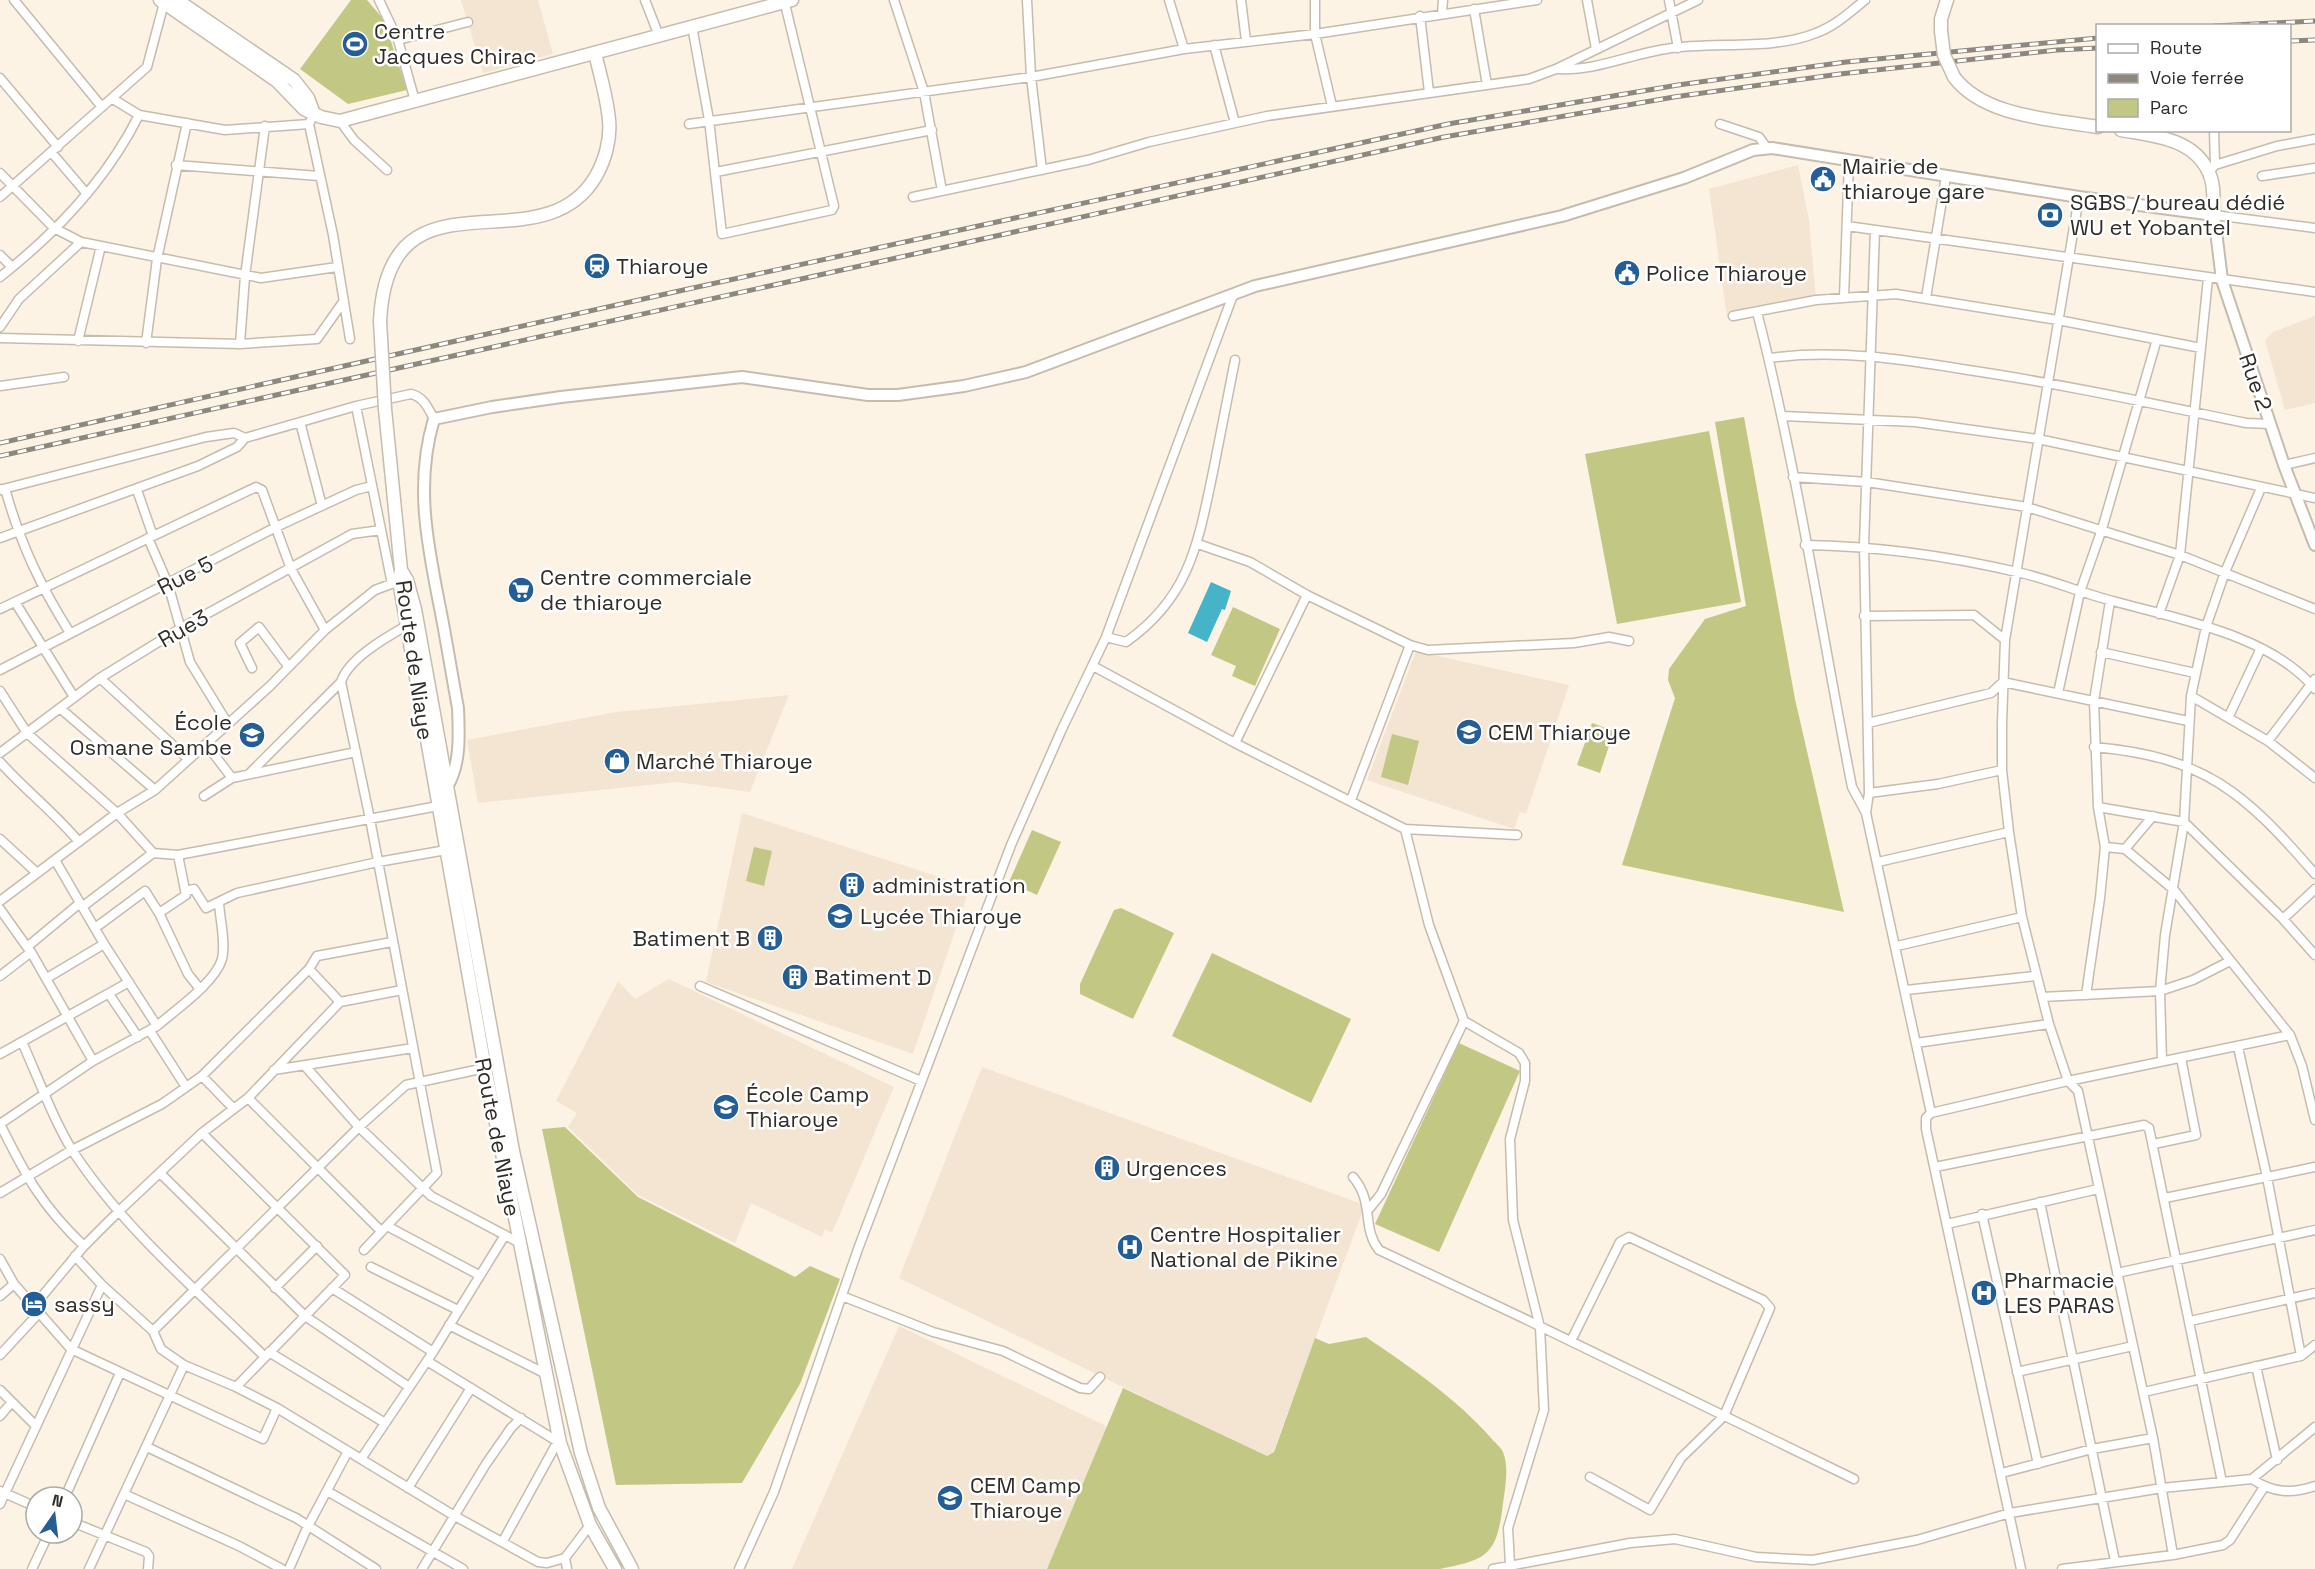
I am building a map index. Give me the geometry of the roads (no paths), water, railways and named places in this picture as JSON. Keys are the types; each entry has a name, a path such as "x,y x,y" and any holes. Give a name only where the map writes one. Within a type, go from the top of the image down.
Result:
{"main road":[{"path":"177,0 191,4 229,41 277,81 312,119 340,121 787,1"},
{"path":"1947,0 1941,19 1944,55 1954,77 1970,94 1989,103 2024,113 2096,127"},
{"path":"162,1 229,41"},
{"path":"397,578 380,321 381,297 389,271 407,246 428,231 458,222 516,220 547,215 574,201 586,190 602,165 609,129 595,53"},
{"path":"2132,132 2167,138 2184,146 2212,169 2214,215"},
{"name":"Route de Niaye","path":"448,841 447,787 415,609 407,580 397,578 438,806 448,841 455,863 513,1151 579,1447 599,1508 632,1569"},
{"name":"Route de Niaye","path":"455,863 485,1068 559,1442 590,1525 615,1569"}],"street":[{"path":"14,0 102,107"},
{"path":"645,0 659,36"},
{"path":"894,0 924,92 942,191"},
{"path":"1027,0 1031,78 1042,170"},
{"path":"1169,0 1184,49"},
{"path":"1241,0 1246,41"},
{"path":"1315,0 1315,34 1332,106"},
{"path":"1442,13 1443,0"},
{"path":"1587,0 1596,49"},
{"path":"1669,0 1678,48"},
{"path":"913,197 1042,170 1235,123 1332,106 1529,79 1556,69 1698,0"},
{"path":"1556,69 1575,70 1678,48 1787,40 1814,34 1841,21 1864,0"},
{"path":"0,197 147,67 162,1"},
{"path":"692,26 709,120 723,234 833,209 787,1"},
{"path":"689,124 1031,78 1184,49 1315,34 1420,16 1531,1"},
{"path":"384,2 398,40 415,101"},
{"path":"1474,9 1487,86"},
{"path":"1420,16 1430,92"},
{"path":"398,40 468,22"},
{"path":"1214,45 1235,123"},
{"path":"0,78 87,194"},
{"path":"112,99 140,115 225,130 312,119 319,176 333,235 336,267 350,339"},
{"path":"0,277 54,228 87,194 126,142 140,115"},
{"path":"340,121 354,140 387,170"},
{"path":"146,343 157,259 187,123"},
{"path":"1720,124 1759,137 1767,148"},
{"path":"240,344 244,276 261,173 265,126"},
{"path":"716,172 932,130"},
{"path":"2214,132 2212,169 2277,146 2315,139"},
{"path":"434,419 538,400 742,377 868,395 898,395 943,390 1026,372 1255,286 1307,272 1386,257 1562,216 1684,178 1753,150 1767,148 2079,196 2315,228"},
{"path":"1844,297 1850,161"},
{"path":"176,165 319,176"},
{"path":"2262,176 2315,168"},
{"path":"0,173 54,228 81,242 261,278 336,267"},
{"path":"1926,298 1947,176"},
{"path":"2079,196 2005,640 2002,682 2002,770 2008,832 2022,917 2049,1024 2068,1081 2078,1091 2086,1137 2144,1392 2173,1555"},
{"name":"Rue 2","path":"2214,215 2222,280 2284,465 2315,545"},
{"path":"1847,226 2315,292"},
{"path":"1866,813 1869,793 1864,545 1875,230"},
{"path":"0,327 19,299 81,242"},
{"path":"78,341 101,246"},
{"path":"0,255 12,267"},
{"path":"2158,614 2180,555 2208,278"},
{"path":"1733,316 1872,294 1926,298 2058,320 2201,348"},
{"path":"739,1569 774,1492 842,1296 1011,845 1106,637 1233,295"},
{"path":"0,338 240,344 317,339 343,302"},
{"path":"1757,312 1783,416 1852,787 1866,813 1932,1113"},
{"path":"2058,693 2080,592 2102,529 2157,339"},
{"path":"1769,358 1806,354 1871,356 2048,382 2246,423 2270,424"},
{"path":"1106,637 1126,642 1147,627 1178,588 1198,544 1235,360"},
{"path":"0,386 64,378"},
{"path":"0,538 198,466 237,447 245,438 356,406 411,394 419,396 426,403 434,419 426,445 424,514 458,708 459,735 453,777 447,787"},
{"path":"0,901 117,813 156,790 325,630 375,590 397,578 381,530 356,406"},
{"path":"1783,416 1915,422 2038,439 2121,459 2315,498"},
{"path":"300,422 322,506"},
{"path":"70,633 42,589 2,489 207,437 234,433 245,438"},
{"path":"2284,465 2315,458"},
{"path":"1793,477 1867,482 2027,507 2180,555 2315,609"},
{"name":"Rue 5","path":"0,670 276,527 356,490 372,486"},
{"path":"1,606 15,602 256,487 262,490 291,569 325,630"},
{"path":"2162,1061 2160,991 2165,935 2184,822 2191,696 2206,627 2225,572 2261,488"},
{"path":"136,490 168,584 190,662 228,724"},
{"name":"Rue3","path":"0,753 100,678 181,628 352,534 381,530"},
{"path":"1198,544 1250,562 1307,595 1410,645 1443,650 1574,642 1609,637 1629,641"},
{"path":"1805,544 1864,545 2018,572 2110,601 2206,627 2261,648 2314,684 2268,741"},
{"path":"1235,743 1307,595"},
{"path":"2086,995 2105,847 2098,807 2094,700 2110,601"},
{"path":"15,602 74,697"},
{"path":"1864,616 1974,615 2005,640"},
{"path":"249,774 341,682 347,667 387,637 406,626"},
{"path":"252,668 240,643 259,627 288,666"},
{"path":"1351,800 1410,645"},
{"path":"2229,716 2261,648"},
{"path":"2101,652 2196,673"},
{"path":"1093,666 1235,743 1405,829 1517,836"},
{"path":"100,678 189,759"},
{"path":"341,682 370,819 437,1170 435,1177 364,1250"},
{"path":"1868,723 1991,693 2002,682"},
{"path":"2002,682 2188,721"},
{"path":"0,691 27,733 117,813 153,853"},
{"path":"2191,696 2229,716 2313,773"},
{"path":"61,709 156,790"},
{"path":"206,744 232,778"},
{"path":"2094,747 2138,751 2186,765 2236,793 2273,825 2315,874"},
{"path":"204,796 232,778 356,752"},
{"path":"0,762 23,788 64,823 79,842"},
{"path":"1869,793 1938,784 2002,770"},
{"path":"0,976 81,905 153,853 178,855 438,806"},
{"path":"2098,807 2184,822 2283,919 2315,955"},
{"path":"2125,849 2153,816"},
{"path":"1405,829 1429,925 1464,1021 1518,1053 1525,1063 1524,1081 1510,1139 1513,1220 1540,1327 1543,1415 1508,1528 1510,1566"},
{"path":"1878,862 2008,832"},
{"path":"0,839 37,873"},
{"path":"186,891 194,889 204,907 219,903 237,893 378,862 448,841"},
{"path":"2105,847 2125,849 2174,890 2290,1035 2312,1091 2315,1120"},
{"path":"159,913 186,895 178,855"},
{"path":"55,860 129,982 186,1087"},
{"path":"2283,919 2315,890"},
{"path":"95,928 142,891 147,893 183,965 200,989"},
{"path":"84,1246 51,1214 27,1178 0,1124 93,1061 154,1028 200,989 222,959 219,903"},
{"path":"0,909 48,978 93,1061"},
{"path":"1897,946 2022,917"},
{"path":"0,1193 72,1150 162,1104 202,1076 309,969 313,961 323,954 392,942"},
{"path":"48,978 104,944"},
{"path":"2042,997 2160,991 2193,980 2230,961"},
{"path":"309,969 340,1002"},
{"path":"1906,990 2036,976"},
{"path":"0,1054 129,982"},
{"path":"700,986 921,1081"},
{"path":"0,1355 84,1246 202,1133 248,1098 340,1002 402,990"},
{"path":"109,994 138,1037"},
{"path":"1369,1209 1381,1194 1464,1021"},
{"path":"1916,1043 2049,1024"},
{"path":"2021,1569 2002,1473 1965,1317 1926,1129 1926,1118 1932,1113 2068,1081 2290,1035"},
{"path":"22,1042 72,1150 119,1211 195,1288 267,1354 385,1424"},
{"path":"2238,1047 2292,1299 2301,1356"},
{"path":"274,1070 413,1048"},
{"path":"2154,1144 2196,1135 2181,1058"},
{"path":"305,1066 359,1127 423,1190 441,1203 518,1242"},
{"path":"153,1331 359,1127 408,1083 485,1068"},
{"path":"202,1076 233,1108"},
{"path":"248,1098 384,1228 479,1275"},
{"path":"1935,1167 2144,1125 2149,1128 2222,1482"},
{"path":"202,1133 345,1275 236,1387"},
{"path":"2165,1198 2315,1167"},
{"path":"160,1173 304,1316 409,1387"},
{"path":"1353,1177 1363,1188 1369,1209 1370,1234 1379,1250 1854,1479"},
{"path":"1947,1224 1982,1214 2098,1189"},
{"path":"2040,1202 2115,1561"},
{"path":"1982,1214 2038,1464"},
{"path":"2117,1272 2315,1230"},
{"path":"361,1459 433,1352 505,1235"},
{"path":"1570,1341 1620,1242 1629,1237 1763,1300 1770,1308 1724,1416 1681,1458 1650,1510 1590,1477"},
{"path":"275,1288 316,1246"},
{"path":"75,1256 102,1285 153,1331 161,1349 184,1365 236,1387 277,1408 453,1515 541,1563 566,1558"},
{"path":"0,1258 14,1284 71,1349 170,1397 263,1438 277,1408"},
{"path":"371,1267 458,1311"},
{"path":"0,1296 14,1284"},
{"path":"0,1504 2,1492 36,1426 102,1285"},
{"path":"332,1288 433,1352"},
{"path":"2190,1321 2315,1293"},
{"path":"842,1296 933,1332 1003,1351 1080,1388 1089,1389 1100,1377"},
{"path":"449,1325 546,1374"},
{"path":"2144,1392 2301,1356 2315,1345"},
{"path":"2017,1372 2133,1346"},
{"path":"427,1360 559,1442 503,1541"},
{"path":"89,1569 184,1365"},
{"path":"2256,1366 2277,1460"},
{"path":"70,1485 120,1373"},
{"path":"408,1488 471,1388"},
{"path":"0,1390 36,1426"},
{"path":"0,1416 12,1402"},
{"path":"422,1569 453,1515 511,1428 521,1418"},
{"path":"1493,1569 1630,1543 1676,1539 1756,1557 1813,1560 1917,1540 2010,1513 2162,1488 2252,1479 2315,1427"},
{"path":"2002,1473 2092,1449 2153,1438"},
{"path":"147,1447 296,1518 307,1528 376,1569"},
{"path":"289,1569 307,1528 348,1451"},
{"path":"2252,1479 2264,1487 2298,1492 2315,1486"},
{"path":"2062,1569 2173,1555 2227,1543 2264,1487"},
{"path":"327,1491 463,1569"},
{"path":"2,1492 24,1502"},
{"path":"124,1494 239,1546 282,1569"},
{"path":"567,1569 566,1558 590,1525"},
{"path":"84,1527 148,1553 148,1569"},
{"path":"32,1569 43,1545"}],"water":[{"path":"1211,582 1231,591 1225,610 1222,609 1207,642 1188,633"}],"railway":[{"path":"2254,24 2315,21"},
{"path":"0,443 679,291 1448,124 1678,85 1846,62 2096,38"},
{"path":"2291,41 2315,40"},
{"path":"0,456 1444,137 1674,97 1840,74 2057,50 2096,48"}],"place":[{"name":"Centre Jacques Chirac","path":"355,44"},
{"name":"Mairie de thiaroye gare","path":"1823,179"},
{"name":"SGBS / bureau dédié WU et Yobantel","path":"2050,215"},
{"name":"Thiaroye","path":"597,266"},
{"name":"Police Thiaroye","path":"1627,273"},
{"name":"Centre commerciale de thiaroye","path":"521,590"},
{"name":"CEM Thiaroye","path":"1469,732"},
{"name":"École Osmane Sambe","path":"252,735"},
{"name":"Marché Thiaroye","path":"617,761"},
{"name":"administration","path":"852,885"},
{"name":"Lycée Thiaroye","path":"840,916"},
{"name":"Batiment B","path":"770,938"},
{"name":"Batiment D","path":"795,977"},
{"name":"École Camp Thiaroye","path":"726,1107"},
{"name":"Urgences","path":"1107,1168"},
{"name":"Centre Hospitalier National de Pikine","path":"1130,1247"},
{"name":"Pharmacie LES PARAS","path":"1984,1293"},
{"name":"sassy","path":"34,1304"},
{"name":"CEM Camp Thiaroye","path":"950,1498"}]}
